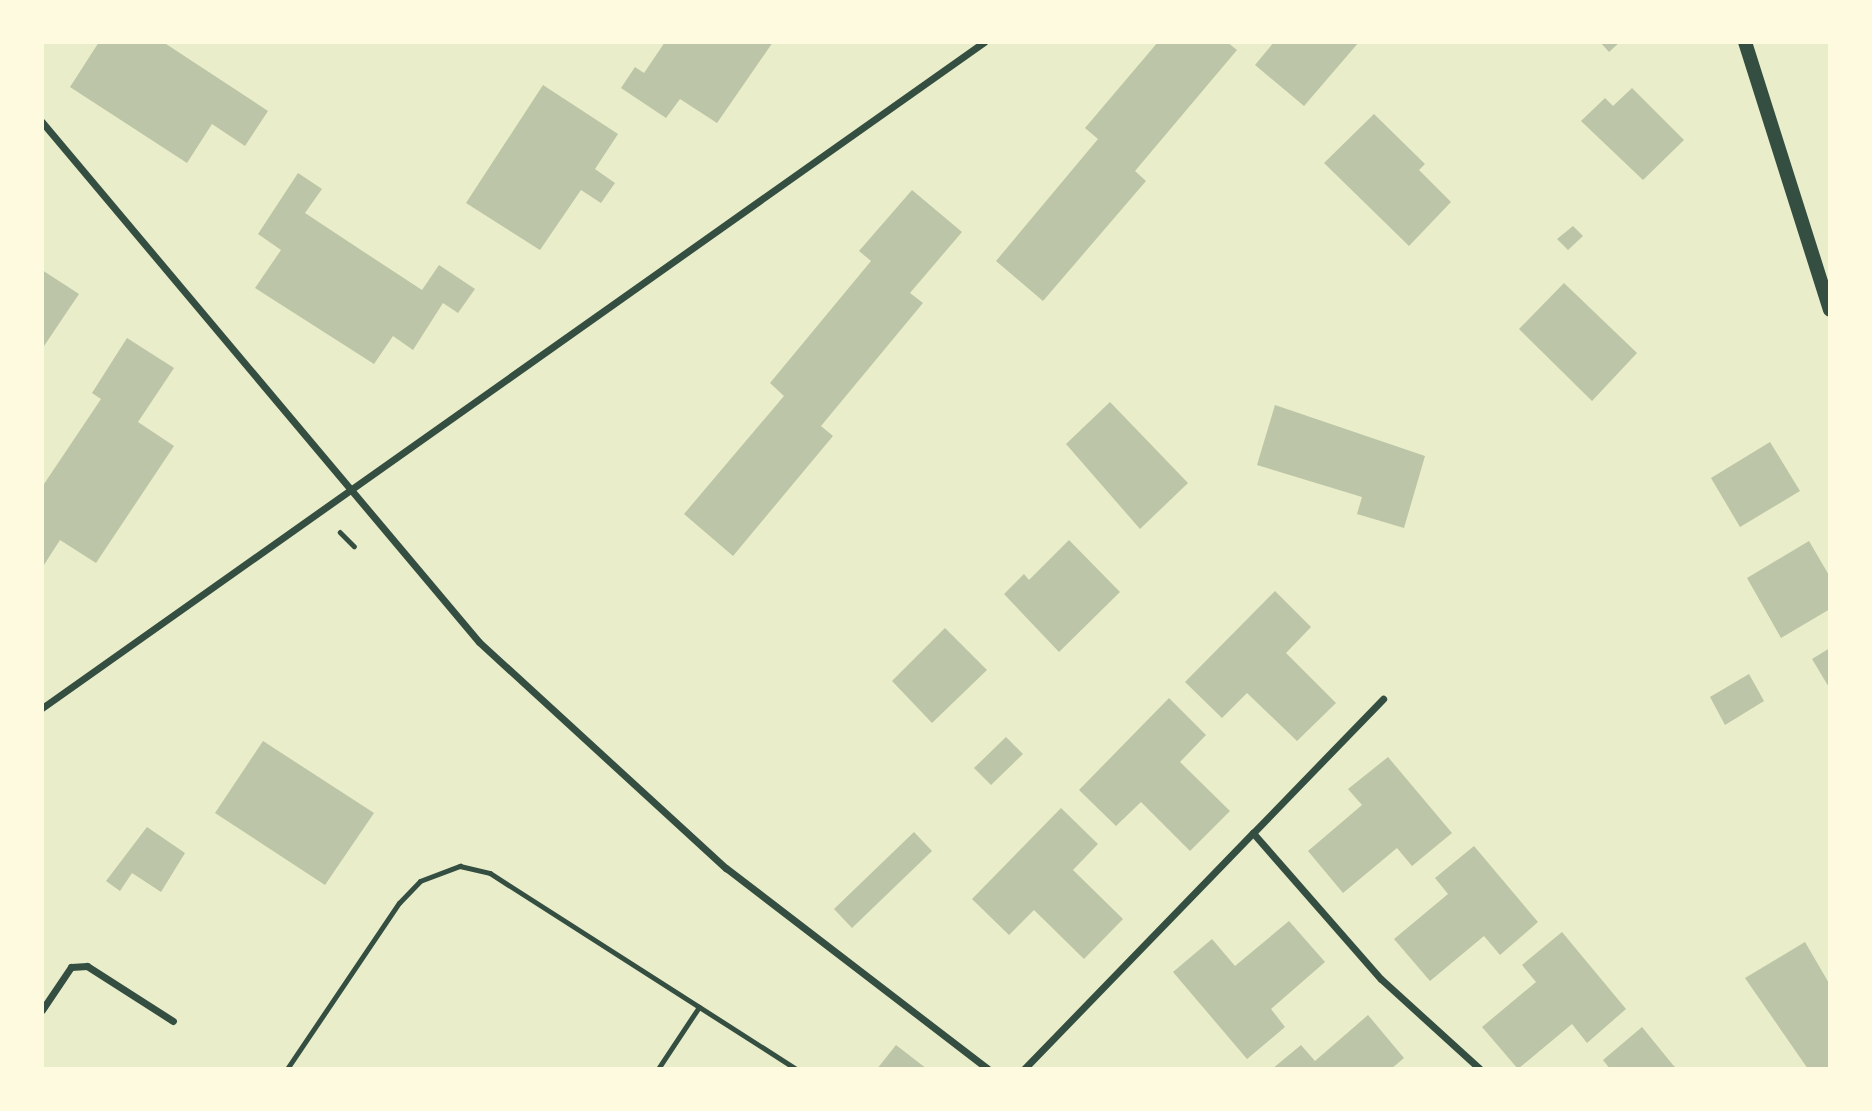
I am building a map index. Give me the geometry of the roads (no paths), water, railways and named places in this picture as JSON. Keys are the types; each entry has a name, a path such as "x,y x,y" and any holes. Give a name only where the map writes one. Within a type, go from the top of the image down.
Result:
{"main road":[{"path":"1745,42 1830,310"}],"street":[{"path":"42,708 980,43"},
{"path":"42,122 479,642 726,868 988,1069"},
{"path":"1024,1069 1383,699"},
{"path":"1253,833 1381,979 1480,1069"},
{"path":"42,1010 71,967 87,966 173,1021"}]}
